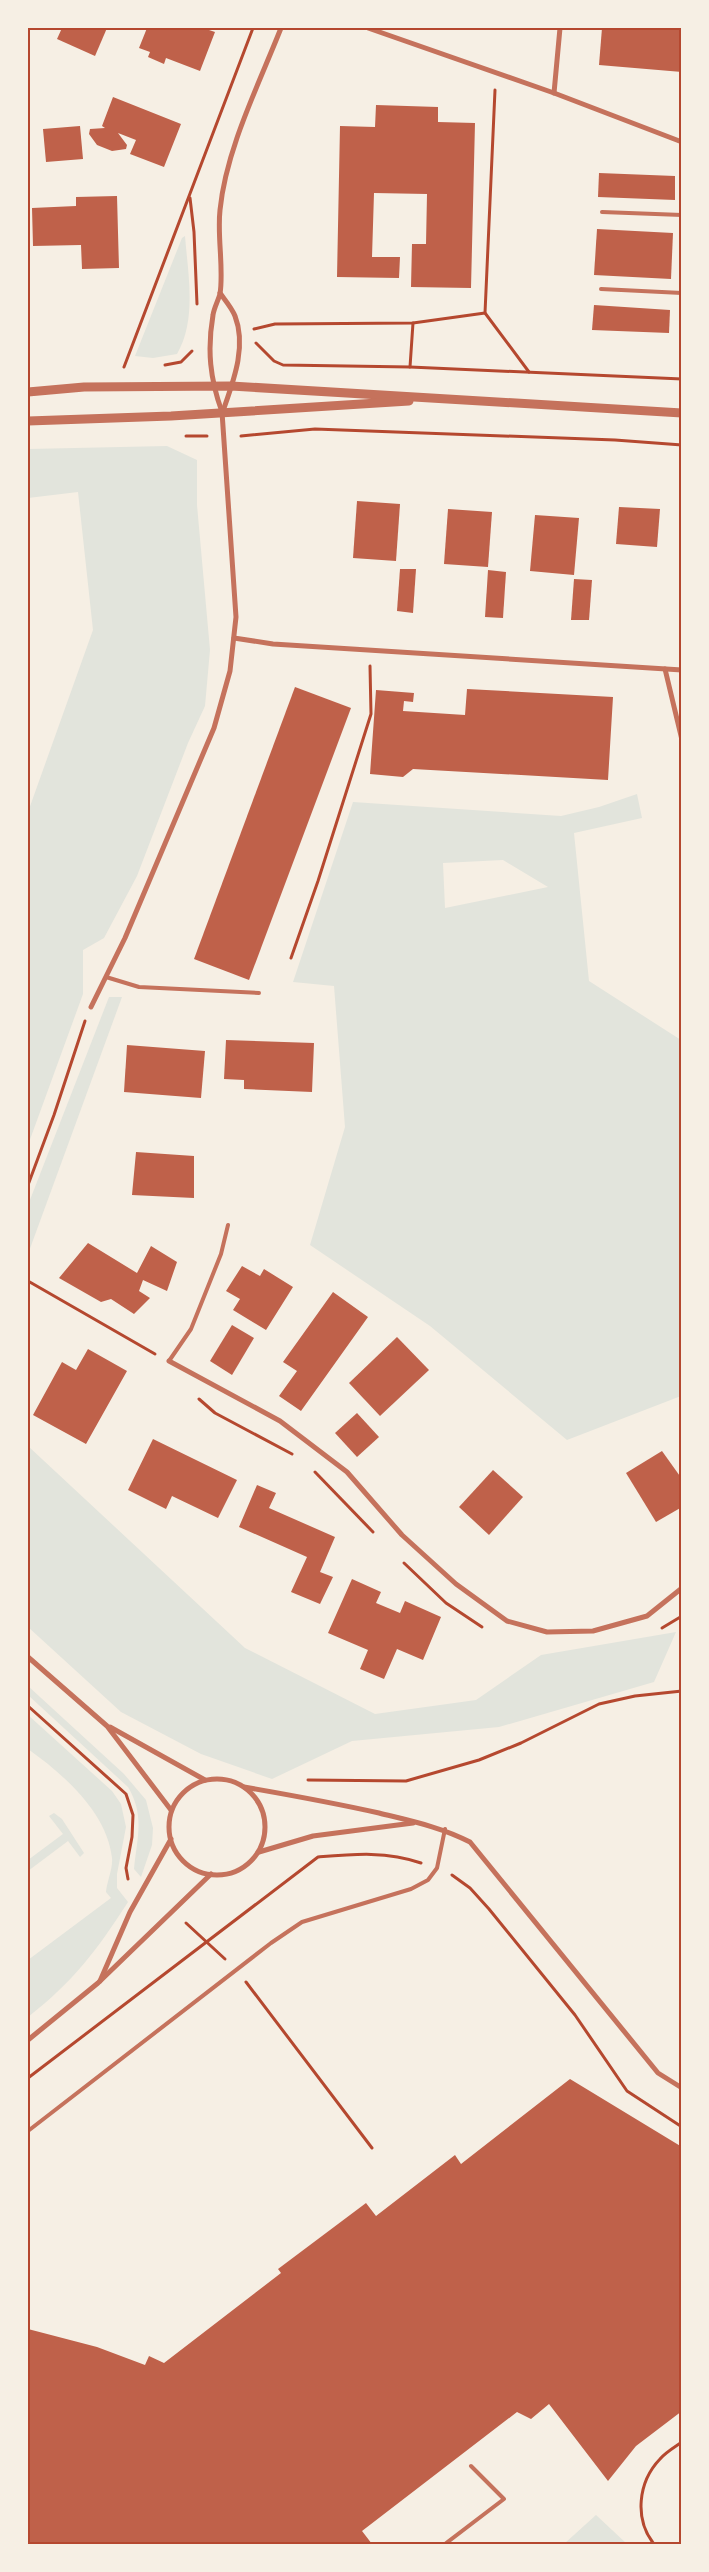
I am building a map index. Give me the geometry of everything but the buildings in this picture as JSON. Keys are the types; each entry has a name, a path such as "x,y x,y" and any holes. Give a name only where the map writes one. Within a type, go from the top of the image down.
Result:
{"street":[{"path":"91,1007 125,938 214,728 230,672 236,617 222,412 213,387 210,371 213,315 220,293 220,210 225,180 240,133 281,28"},
{"path":"368,28 554,93 682,142"},
{"path":"554,93 560,28"},
{"path":"220,293 235,315 240,341 231,386 222,412"},
{"path":"28,392 84,387 231,386 682,413"},
{"path":"28,420 121,419 450,399"},
{"path":"234,638 273,644 682,670"},
{"path":"664,669 682,740"},
{"path":"169,1361 280,1421 346,1472 402,1535 456,1584 507,1621 548,1632 593,1631 647,1616 682,1588"},
{"path":"28,1657 107,1726 171,1810"},
{"path":"107,1726 205,1780"},
{"path":"244,1787 253,1794 263,1811 266,1828 259,1852 252,1861 235,1872 211,1874 196,1870 187,1862 171,1840 169,1822 171,1810 181,1793 195,1783 205,1780 224,1780 244,1787 317,1799 445,1830 470,1842 658,2073 682,2088"},
{"path":"259,1852 314,1836 418,1822"},
{"path":"98,1984 130,1912 171,1840"},
{"path":"28,2040 98,1984 211,1874"}],"lane":[{"path":"602,212 682,215"},
{"path":"602,289 682,293"},
{"path":"106,977 138,987 259,993"},
{"path":"169,1361 191,1329 221,1254 228,1224"},
{"path":"28,2131 236,1970 302,1922 410,1889 428,1880 436,1868 445,1830"},
{"path":"445,2544 504,2499 471,2466"}],"path":[{"path":"124,368 253,28"},
{"path":"496,72 485,314 529,372"},
{"path":"190,196 194,232 197,309"},
{"path":"251,330 275,324 413,322 485,314"},
{"path":"410,367 413,322"},
{"path":"252,341 274,361 283,365 410,367 682,379"},
{"path":"176,436 223,436 315,429 615,440 682,445"},
{"path":"291,958 321,872 371,714 370,650"},
{"path":"28,1185 54,1115 79,1034 91,1007"},
{"path":"680,1618 682,1622"},
{"path":"308,1779 406,1781 479,1760 521,1743 599,1704 635,1696 682,1691"},
{"path":"28,1706 126,1794 133,1815 132,1837 126,1868 129,1885"},
{"path":"28,2078 318,1857 359,1854 399,1855 454,1876 470,1888 575,2015 627,2091 682,2127"},
{"path":"181,1919 207,1940 236,1970 372,2148"},
{"path":"654,2544 647,2536 640,2516 641,2498 648,2478 660,2459 682,2442"}],"shaded area":[{"path":"185,236 190,296 187,327 183,341 177,354 153,358 135,356 182,238"},
{"path":"167,446 197,460 197,505 210,650 205,706 188,743 137,876 104,938 83,950 83,994 28,1145 28,812 93,630 78,492 28,498 28,449"},
{"path":"637,794 642,818 574,833 589,981 681,1040 681,1396 567,1440 430,1326 310,1245 345,1127 334,986 293,982 353,802 561,816 599,807","holes":["503,860 548,887 445,908 443,863"]},
{"path":"109,997 122,997 28,1254 28,1205"},
{"path":"28,1446 245,1648 375,1714 476,1700 541,1655 676,1632 654,1682 499,1727 352,1741 272,1779 201,1754 121,1712 28,1627"},
{"path":"28,1686 124,1774 146,1800 153,1828 152,1845 141,1877 134,1869 138,1837 137,1808 128,1787 28,1695"},
{"path":"28,1715 112,1791 121,1804 126,1827 117,1874 117,1888 128,1902 84,1964 59,1991 28,2017 28,1960 111,1898 106,1892 112,1858 102,1825 92,1810 69,1782 28,1749"},
{"path":"54,1813 62,1819 84,1853 80,1857 68,1841 28,1871 28,1860 63,1834 49,1816"},
{"path":"596,2515 627,2544 564,2544"}]}
